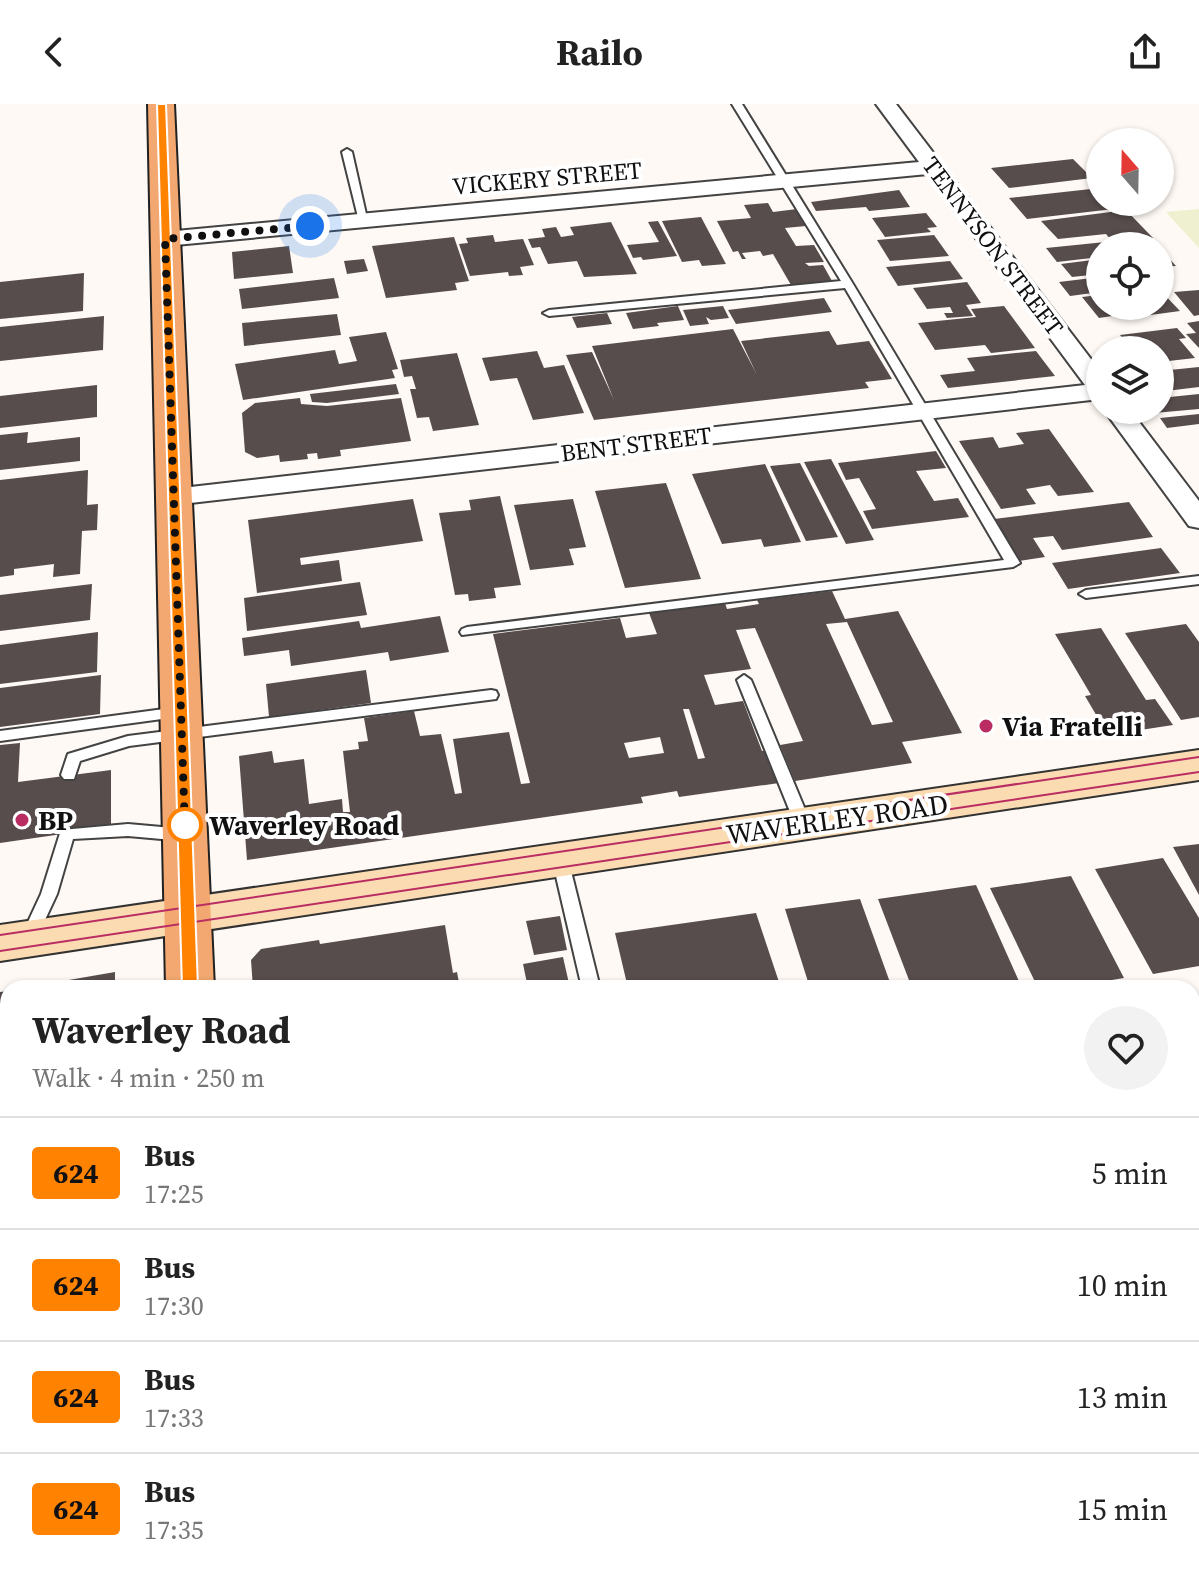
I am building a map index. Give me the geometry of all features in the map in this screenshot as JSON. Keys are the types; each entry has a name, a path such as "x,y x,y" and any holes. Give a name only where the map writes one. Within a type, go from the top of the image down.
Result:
{"main road":[{"path":"161,104 190,980"},
{"name":"WAVERLEY ROAD","path":"14,941 1199,765"}],"street":[{"name":"TENNYSON STREET","path":"886,104 1086,370"},
{"name":"VICKERY STREET","path":"165,239 934,167"},
{"name":"BENT STREET","path":"173,497 1086,391"},
{"path":"1127,424 1199,520"}],"lane":[{"path":"467,632 1013,563 737,104"},
{"path":"347,152 364,221"},
{"path":"549,313 848,284"},
{"path":"1086,594 1199,580"},
{"path":"744,680 803,824"},
{"path":"0,736 181,724 491,695"},
{"path":"69,775 73,758 181,724"},
{"path":"14,941 49,894 67,834 128,830 185,836"},
{"path":"560,859 589,980"}],"green space":[{"path":"1199,209 1199,248 1170,216 1174,216 1174,211"}],"building":[{"path":"1073,159 1086,172 1086,179 1009,188 991,168"},
{"path":"899,190 910,207 816,211 811,202"},
{"path":"1086,190 1086,212 1027,219 1009,198"},
{"path":"768,203 773,212 797,209 806,226 785,228 796,246 814,245 824,262 805,263 809,266 823,265 832,281 791,285 773,254 763,256 760,251 742,253 746,259 742,259 738,251 733,252 717,221 751,218 744,205"},
{"path":"926,213 937,227 927,228 931,232 885,237 872,218"},
{"path":"1086,215 1132,216 1147,232 1086,232 1086,236 1058,239 1041,221"},
{"path":"701,217 726,264 702,266 699,260 682,262 662,221"},
{"path":"658,221 677,256 643,260 641,257 633,258 627,245 659,242 648,222"},
{"path":"611,222 637,274 584,277 577,261 548,264 540,247 532,248 528,239 545,237 542,229 556,227 561,237 574,235 570,227"},
{"path":"493,235 495,242 523,239 534,265 520,267 523,275 509,276 508,272 470,276 459,244 468,243 466,238"},
{"path":"934,235 949,256 890,261 877,240"},
{"path":"454,237 469,281 455,283 457,290 386,298 372,246"},
{"path":"1086,244 1086,259 1057,262 1046,248"},
{"path":"289,246 293,273 234,279 232,252"},
{"path":"364,259 368,271 347,274 344,261"},
{"path":"950,261 963,279 898,286 886,267"},
{"path":"1086,261 1086,276 1072,277 1061,264"},
{"path":"84,273 83,311 0,319 0,282"},
{"path":"334,278 339,298 242,309 239,289"},
{"path":"1086,279 1086,294 1070,296 1059,282"},
{"path":"967,282 981,303 966,305 973,316 947,318 944,313 953,313 950,307 927,309 913,288"},
{"path":"1199,290 1199,315 1194,316 1174,292"},
{"path":"824,298 832,312 736,324 728,310"},
{"path":"678,306 684,320 657,323 659,326 633,329 626,313"},
{"path":"723,306 729,318 711,320 706,317 709,324 690,326 683,310"},
{"path":"1004,306 1035,348 991,353 985,345 935,350 918,323 976,317 971,309"},
{"path":"607,313 612,324 577,328 572,317"},
{"path":"337,314 341,335 244,346 242,323"},
{"path":"104,316 103,350 0,361 0,327"},
{"path":"1199,321 1199,348 1186,334 1196,333 1187,323"},
{"path":"1177,328 1186,338 1179,339 1195,358 1174,360 1174,336 1120,335"},
{"path":"733,329 756,373 741,341 829,331 837,345 869,341 892,379 865,382 869,388 594,420 566,355 592,352 614,400 592,346"},
{"path":"386,332 398,369 392,370 395,378 243,400 235,364 335,350 339,364 357,361 349,337"},
{"path":"537,351 544,368 564,365 584,413 533,420 517,378 490,381 482,358"},
{"path":"1036,351 1055,376 948,388 940,375 975,371 967,358"},
{"path":"457,353 479,425 433,431 429,417 417,418 410,389 416,389 412,376 404,377 400,360"},
{"path":"1199,367 1199,387 1174,390 1174,370"},
{"path":"396,384 399,394 327,403 312,402 310,394"},
{"path":"97,385 97,417 0,428 0,396"},
{"path":"1199,394 1199,409 1174,411 1174,397"},
{"path":"300,398 301,404 327,406 401,398 411,441 340,450 341,456 318,459 317,453 307,454 308,459 280,462 279,455 257,458 245,452 242,413 255,403"},
{"path":"1199,414 1199,424 1167,428 1164,424 1174,424 1174,417"},
{"path":"1049,429 1094,492 1058,496 1050,485 1026,489 1036,504 1001,509 959,441 993,437 999,448 1024,444 1016,433"},
{"path":"28,432 27,443 80,437 80,461 0,470 0,435"},
{"path":"936,451 946,468 916,471 934,501 958,498 969,517 872,529 863,511 876,509 859,478 846,480 838,463"},
{"path":"831,459 874,540 846,544 804,462"},
{"path":"800,463 838,537 806,541 770,466"},
{"path":"765,464 801,542 764,547 761,539 722,544 692,474"},
{"path":"88,470 87,505 98,504 97,530 82,531 80,574 53,577 54,564 14,569 14,575 0,577 0,480"},
{"path":"666,483 701,579 625,588 595,491"},
{"path":"500,496 521,585 494,588 496,598 469,601 468,594 455,595 439,513 471,510 469,500"},
{"path":"413,499 423,541 300,558 301,565 339,560 342,581 257,593 248,520"},
{"path":"573,499 586,547 569,549 574,565 530,570 514,505"},
{"path":"1129,502 1153,537 1062,550 1053,536 1033,538 1045,557 1019,561 994,519"},
{"path":"1161,548 1180,573 1068,589 1052,563"},
{"path":"360,582 367,615 247,631 244,598"},
{"path":"92,584 90,620 0,631 0,595"},
{"path":"832,591 845,619 898,611 962,733 902,742 912,763 795,781 780,745 803,741 755,628 736,630 751,669 704,675 715,705 743,701 762,751 766,750 779,783 679,797 677,791 641,797 643,803 247,860 239,756 272,751 274,763 304,759 309,804 342,799 343,812 350,812 343,751 359,749 358,742 368,741 364,718 414,711 420,736 441,734 455,794 462,793 453,739 509,732 521,784 530,783 493,634 620,618 626,638 657,634 649,613 725,603 727,609 759,604 757,600","holes":["847,622 893,722 872,725 826,624","683,709 689,709 705,758 698,759","660,737 664,753 629,758 624,743"]},
{"path":"440,616 449,652 390,661 388,652 291,666 289,650 244,656 242,638 359,621 361,628"},
{"path":"1186,624 1199,642 1199,717 1181,720 1125,633"},
{"path":"1101,628 1146,700 1155,699 1173,725 1108,735 1085,696 1091,695 1055,634"},
{"path":"98,632 97,672 0,684 0,645"},
{"path":"366,670 371,703 269,717 266,684"},
{"path":"101,675 100,714 0,727 0,688"},
{"path":"20,743 18,782 111,770 111,827 0,843 0,745"},
{"path":"1199,844 1199,895 1173,847"},
{"path":"1163,858 1199,918 1199,966 1153,974 1095,869"},
{"path":"1071,876 1124,978 1034,980 990,888"},
{"path":"976,885 1018,980 909,980 878,899"},
{"path":"860,899 889,980 807,980 785,909"},
{"path":"756,913 778,980 626,980 615,933"},
{"path":"560,916 567,950 534,955 526,921"},
{"path":"445,925 453,973 457,972 458,980 252,980 251,960 261,949 319,940 320,944"},
{"path":"563,957 568,980 526,980 523,964"},
{"path":"115,972 115,980 69,980"}],"tram line":[{"path":"0,935 1199,757"},
{"path":"0,951 1199,772"}],"bus line":[{"name":"624","path":"161,104 190,980"}],"place":[{"name":"Via Fratelli","path":"986,726"},
{"name":"BP","path":"22,820"},
{"name":"Waverley Road","path":"185,825"}],"route":[{"path":"185,825 185,830 165,239 310,226"}]}
